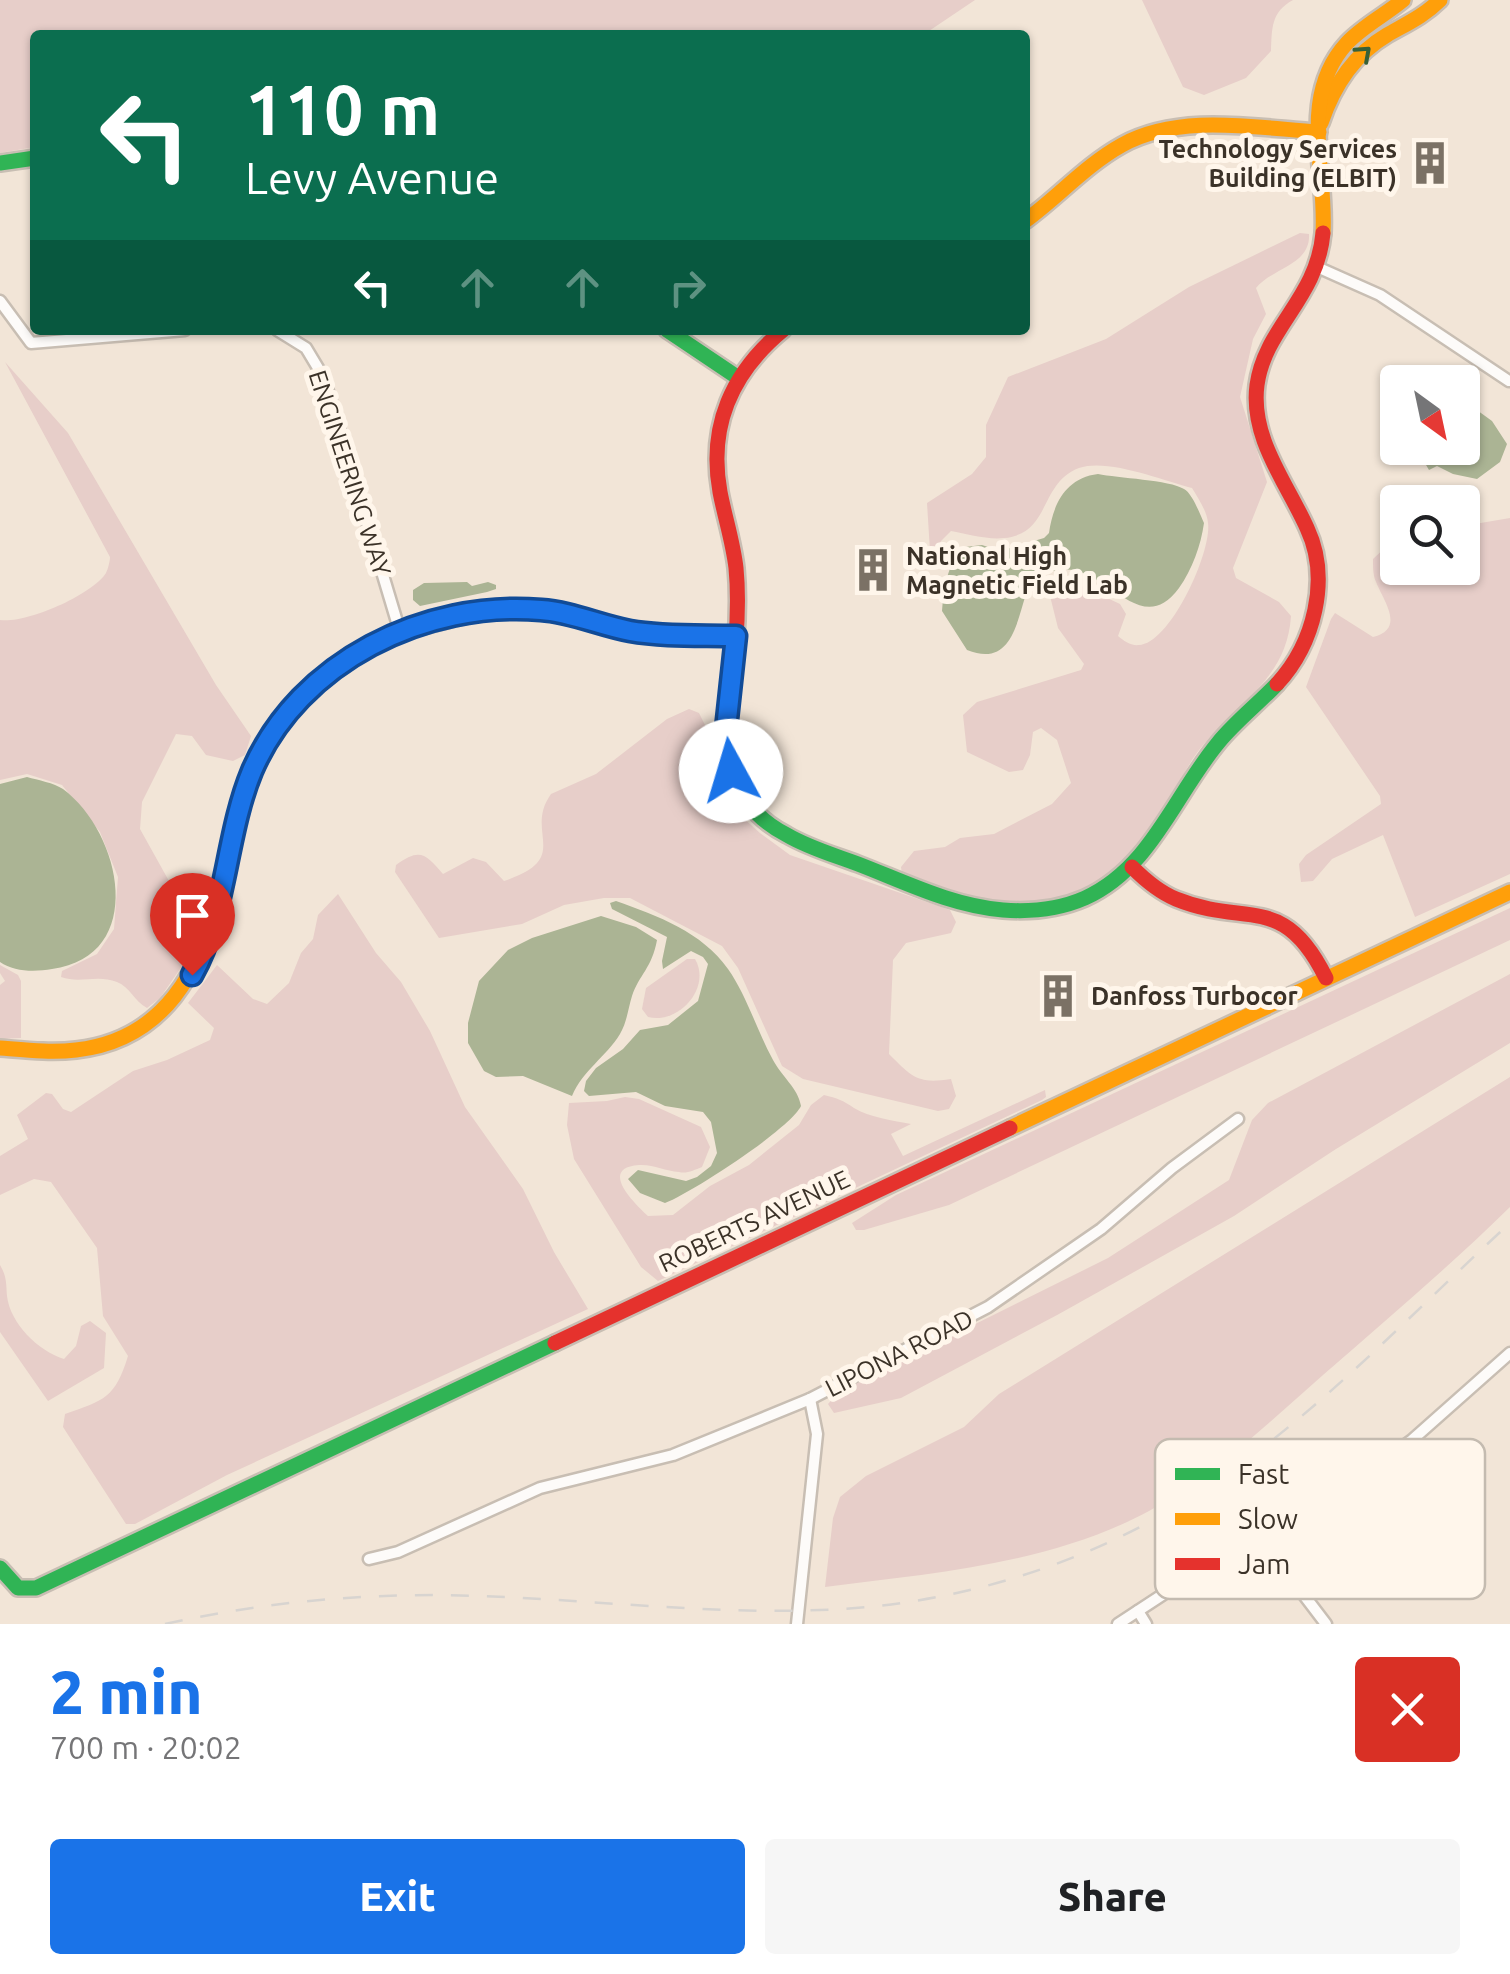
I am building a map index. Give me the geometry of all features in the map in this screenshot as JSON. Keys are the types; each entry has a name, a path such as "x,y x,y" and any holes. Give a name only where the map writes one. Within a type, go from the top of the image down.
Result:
{"street":[{"path":"777,335 757,351 737,377 725,403 716,449 718,486 738,585 726,717 728,758 742,795 763,820 782,834 956,901 1010,912 1053,908 1106,886 1132,867 1155,841 1218,744 1284,679 1311,629 1318,587 1314,546 1267,449 1254,402 1262,359 1317,267 1323,226 1317,97 1336,56 1356,33 1403,0"},
{"path":"1319,132 1334,91 1351,65 1438,1"},
{"path":"1030,217 1108,154 1152,132 1179,128 1319,132"},
{"path":"0,163 30,159"},
{"path":"1317,267 1380,296 1508,381"},
{"path":"0,301 32,344 131,335"},
{"name":"ENGINEERING WAY","path":"285,335 306,348 324,378 400,632"},
{"path":"674,335 737,377"},
{"path":"0,1048 64,1052 100,1046 130,1034 171,1003 206,948 240,804 252,771 274,732 303,696 335,668 376,642 472,613 520,608 572,615 652,634 736,636"},
{"path":"1132,867 1158,890 1181,902 1255,911 1278,920 1300,936 1326,978"},
{"name":"ROBERTS AVENUE","path":"0,1568 18,1588 42,1585 1510,892"},
{"name":"LIPONA ROAD","path":"370,1559 398,1552 540,1488 671,1455 810,1399 988,1307 1101,1230 1172,1168 1238,1119"},
{"path":"1413,1439 1510,1353"},
{"path":"797,1624 817,1434 810,1399"},
{"path":"1118,1624 1156,1599"},
{"path":"1307,1599 1326,1624"},
{"path":"1138,1611 1146,1624"}],"shaded area":[{"path":"0,0 975,0 930,30 30,30 30,148 0,153"},
{"path":"1142,0 1293,0 1277,15 1271,51 1246,78 1204,95 1183,87"},
{"path":"1300,233 1309,234 1304,253 1256,288 1266,314 1253,339 1240,397 1267,482 1233,568 1236,578 1279,602 1291,616 1281,656 1260,687 1197,752 1145,838 1109,873 1088,886 1066,896 1016,905 956,895 902,874 901,867 914,851 945,847 960,838 994,834 1052,804 1071,783 1057,740 1041,728 1033,732 1023,770 1009,772 967,752 963,715 977,702 1081,670 1084,664 1058,628 1047,584 1058,575 1120,604 1126,614 1118,636 1130,644 1151,641 1176,614 1187,595 1203,554 1208,523 1192,488 1104,466 1079,468 1066,475 1038,518 1019,534 991,538 951,531 936,553 930,551 927,503 972,474 986,457 986,425 1008,377 1106,339 1189,287"},
{"path":"5,362 68,433 216,685 251,736 245,755 233,761 206,755 192,736 176,734 142,802 140,829 184,908 198,943 160,998 147,1008 117,982 61,977 62,971 97,954 114,929 118,877 100,832 62,785 27,774 0,780 0,620 41,613 73,599 106,573 110,557"},
{"path":"1480,412 1492,421 1507,444 1500,462 1477,479 1437,466 1429,470 1426,465 1480,465"},
{"path":"1098,474 1167,483 1190,495 1204,523 1195,557 1179,588 1162,604 1145,606 1092,577 1073,570 1052,571 1029,585 1017,625 1004,646 983,654 967,650 942,611 944,586 957,548 982,545 1000,551 1044,538 1063,494 1077,481"},
{"path":"1510,518 1510,874 1415,917 1383,835 1332,859 1313,881 1301,882 1299,864 1306,855 1381,804 1380,796 1306,687 1331,619 1335,613 1373,637 1384,633 1389,626 1389,611 1374,576 1373,559 1380,552 1380,585 1480,585 1480,523"},
{"path":"467,582 472,586 488,582 496,585 496,589 420,606 413,600 413,590 424,583"},
{"path":"689,709 699,713 708,731 717,774 731,807 760,833 790,855 950,910 956,922 951,933 906,943 893,960 889,1054 917,1077 931,1081 951,1079 956,1096 949,1109 938,1111 803,1079 782,1066 738,968 722,946 630,898 564,905 522,924 439,938 395,872 396,865 411,856 422,855 443,874 473,858 486,862 504,881 525,872 542,854 542,821 551,794 596,774 667,719"},
{"path":"27,777 63,789 83,809 100,834 111,862 116,891 113,918 103,942 82,959 39,971 0,962 0,784"},
{"path":"338,894 376,953 401,982 430,1031 465,1107 523,1189 588,1309 227,1475 135,1524 126,1524 63,1427 65,1414 99,1401 113,1389 128,1356 103,1316 97,1248 51,1182 34,1179 0,1195 0,1156 28,1139 17,1115 46,1093 71,1112 133,1071 210,1040 214,1028 188,1003 217,965 253,999 267,1004 289,983 301,953 313,939 318,915"},
{"path":"616,901 678,927 717,956 735,979 773,1060 801,1106 760,1144 665,1203 640,1193 628,1179 638,1170 686,1181 697,1177 711,1166 717,1153 711,1122 703,1112 665,1106 636,1092 589,1096 584,1091 596,1068 623,1049 640,1030 668,1025 698,1001 708,964 691,951 663,969 667,937 612,909 610,903"},
{"path":"1510,908 1510,940 949,1205 864,1230 856,1230 852,1223 896,1195"},
{"path":"601,916 636,927 657,940 614,1042 572,1096 523,1076 496,1077 484,1071 468,1043 468,1023 479,981 508,950 532,938"},
{"path":"687,959 695,959 699,970 696,992 681,1010 659,1018 648,1017 642,1009 646,988"},
{"path":"0,965 21,981 21,1038 0,1039 0,985 5,981"},
{"path":"1510,974 1510,1043 1234,1216 901,1398 834,1413 828,1404 839,1392 1108,1258 1229,1180 1252,1120 1268,1103"},
{"path":"1510,1077 1510,1207 1250,1439 1155,1439 1155,1508 1072,1543 991,1564 825,1587 833,1518 840,1497 866,1476 964,1427 999,1394"},
{"path":"1045,1090 1042,1100 658,1281 641,1267 574,1159 567,1125 569,1103 625,1097 639,1099 701,1127 710,1147 702,1167 682,1172 639,1165 621,1173 623,1188 648,1216 673,1215 710,1186 749,1165 799,1125 811,1105 824,1095 867,1114 911,1124 891,1134 903,1156"},
{"path":"0,1265 9,1306 27,1335 64,1359 76,1346 81,1326 90,1321 106,1333 104,1368 48,1401 0,1332"}],"railway":[{"path":"1273,1439 1348,1376 1510,1223"},
{"path":"165,1624 266,1606 401,1595 740,1610 885,1605 1012,1579 1094,1549 1155,1519"}],"traffic: fast":[{"path":"0,163 30,159"},
{"path":"674,335 737,377"},
{"path":"730,691 730,762 739,788 770,825 813,848 947,898 984,908 1024,911 1085,898 1127,869 1160,829 1218,743 1277,684"},
{"path":"0,1568 18,1588 36,1588 555,1343"}],"traffic: slow":[{"path":"1323,233 1318,134 1323,86 1347,43 1403,0"},
{"path":"1321,123 1338,85 1354,62 1375,43 1440,0"},
{"path":"1030,217 1096,162 1145,135 1219,125 1319,132"},
{"path":"0,1048 76,1050 107,1044 156,1016 190,974 202,948 247,788 279,725 337,667 411,629"},
{"path":"1010,1128 1510,892"}],"traffic: jam":[{"path":"1277,684 1309,631 1318,568 1307,528 1264,442 1256,405 1257,385 1270,346 1311,276 1323,233"},
{"path":"730,691 737,630 737,583 720,492 718,445 721,423 737,382 777,335"},
{"path":"411,629 474,613 533,609 644,633 736,636"},
{"path":"1132,867 1176,899 1278,922 1310,951 1326,978"},
{"path":"555,1343 1010,1128"}],"place":[{"name":"Technology Services Building (ELBIT)","path":"1430,163"},
{"name":"National High Magnetic Field Lab","path":"873,570"},
{"name":"Danfoss Turbocor","path":"1058,996"}],"route":[{"path":"192,975 206,948 240,804 261,754 288,713 319,680 354,654 392,635 484,611 520,608 572,615 652,634 736,636 725,738 731,771"}]}
